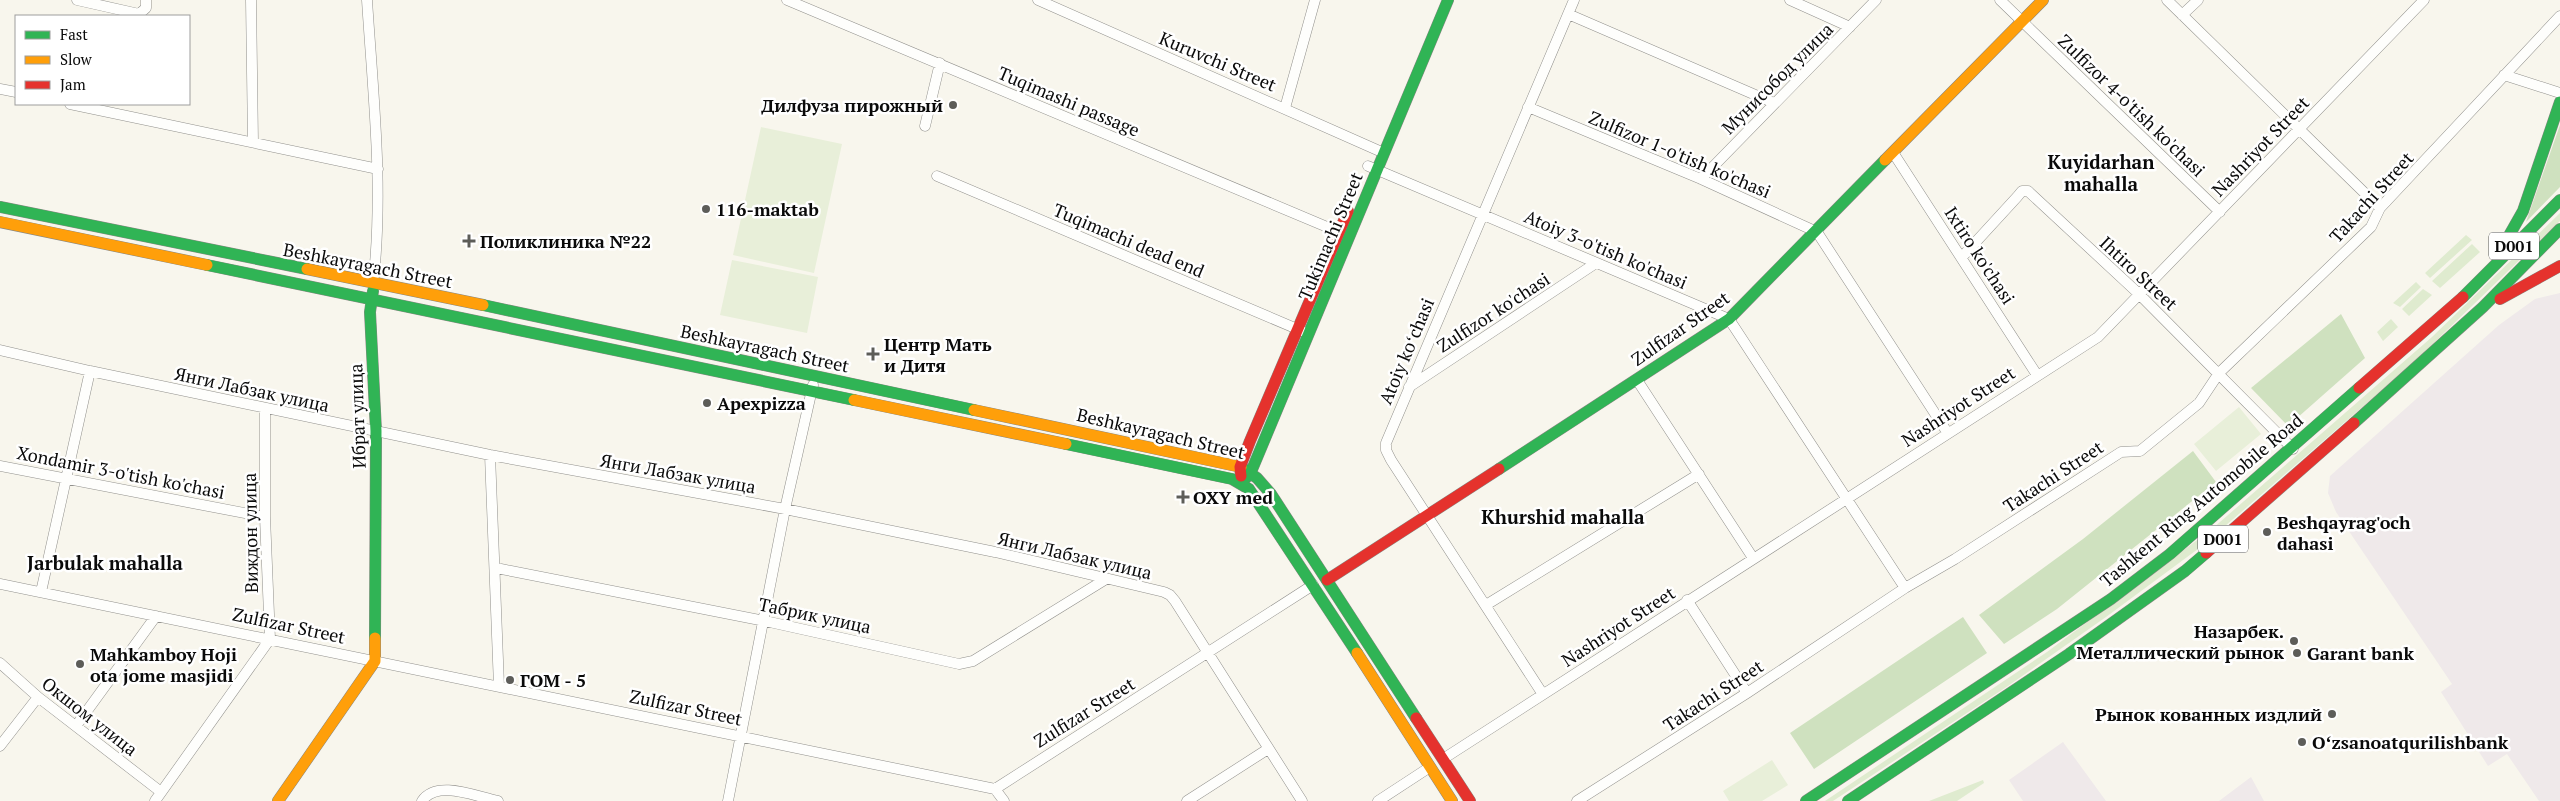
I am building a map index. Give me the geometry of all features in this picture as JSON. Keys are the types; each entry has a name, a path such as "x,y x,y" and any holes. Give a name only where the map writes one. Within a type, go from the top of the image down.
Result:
{"main road":[{"name":"Tukimachi Street","path":"1379,151 1437,0"},
{"name":"Tukimachi Street","path":"1246,470 1372,167 1448,0"},
{"name":"Zulfizar Street","path":"1327,580 1730,319 1894,154 2043,0"},
{"path":"2468,293 2504,244 2523,211 2560,102"},
{"name":"Tukimachi Street","path":"1303,332 1339,232 1372,167"},
{"name":"Tashkent Ring Automobile Road","path":"1806,801 2111,599 2170,554 2468,293 2560,200"},
{"name":"Beshkayragach Street","path":"0,207 536,316 1246,470 1272,494 1470,801"},
{"name":"Beshkayragach Street","path":"0,222 1232,479 1256,497 1452,801"},
{"name":"D001","path":"1848,801 2068,654 2185,571 2264,504 2483,307 2560,229"},
{"path":"2483,307 2560,266"},
{"name":"Ибрат улица","path":"373,284 370,312 376,431 375,661"},
{"path":"1241,484 1246,470"},
{"path":"278,801 375,661"}],"street":[{"path":"77,0 139,14 146,8 146,0"},
{"path":"251,0 253,142"},
{"name":"Ибрат улица","path":"367,0 378,169 378,232 373,284"},
{"name":"Tuqimashi passage","path":"787,0 1339,232"},
{"name":"Kuruvchi Street","path":"1038,0 1379,151"},
{"name":"Atoiy koʻchasi","path":"1542,693 1386,450 1388,437 1408,387 1484,214 1574,0"},
{"path":"1790,0 1850,27"},
{"name":"Мунисобод улица","path":"1701,179 1876,0"},
{"name":"Zulfizor 4-o'tish ko'chasi","path":"2000,0 2220,212"},
{"path":"2167,0 2380,208"},
{"path":"2182,15 2198,0"},
{"name":"Nashriyot Street","path":"1442,758 1947,432 2098,337 2424,0"},
{"path":"1285,108 1312,1"},
{"path":"1568,14 1774,103"},
{"name":"Takachi Street","path":"1577,801 1747,693 1905,588 1955,559 2121,452 2140,452 2199,403 2219,373 2371,227 2380,208 2560,16"},
{"path":"925,126 940,63"},
{"path":"2504,75 2560,93"},
{"path":"0,89 15,92"},
{"path":"75,105 378,169"},
{"name":"Zulfizor 1-o'tish ko'chasi","path":"1528,107 1701,179 1817,232"},
{"name":"Ixtiro ko'chasi","path":"1894,154 2037,375"},
{"name":"Atoiy 3-o'tish ko'chasi","path":"1372,167 1730,319"},
{"name":"Tuqimachi dead end","path":"937,176 1303,332"},
{"name":"Ihtiro Street","path":"1962,258 2022,191 2028,191 2139,294 2293,448"},
{"path":"1817,232 1947,432"},
{"name":"Zulfizor ko'chasi","path":"1408,387 1596,263"},
{"path":"1730,319 1905,588"},
{"name":"Янги Лабзак улица","path":"0,350 90,371 490,455 785,509 996,552 1170,595 1302,801"},
{"path":"41,592 90,371"},
{"path":"728,801 765,621 785,509 814,377"},
{"path":"1637,380 1753,558"},
{"name":"Виждон улица","path":"265,408 265,516 270,639"},
{"path":"490,455 496,568 499,686"},
{"name":"Xondamir 3-o'tish ko'chasi","path":"0,466 265,516"},
{"path":"1486,605 1699,474"},
{"name":"Табрик улица","path":"496,568 765,621 959,664 973,661 1106,579"},
{"name":"Zulfizar Street","path":"0,584 995,789 1313,585"},
{"path":"1687,600 1747,693"},
{"path":"76,726 156,616"},
{"path":"158,797 270,639"},
{"name":"Окшом улица","path":"0,663 158,797"},
{"path":"0,746 38,696"},
{"path":"1187,801 1268,749"},
{"path":"1378,801 1430,767"},
{"path":"995,789 1004,801"},
{"path":"422,801 429,794 444,790 498,801"}],"shaded area":[{"path":"2560,293 2560,801 2539,801 2507,754 2488,766 2441,692 2452,684 2336,512 2328,493 2330,476 2499,325 2535,299"},
{"path":"2063,742 2106,801 2023,801 2009,780"},
{"path":"2251,777 2264,801 2219,801"}],"green space":[{"path":"2560,125 2560,187 2526,222"},
{"path":"761,127 842,144 814,273 733,255"},
{"path":"2560,213 2560,221 2413,363 2202,546 2008,686 1833,801 1825,801 2047,652 2212,529 2432,337"},
{"path":"2466,235 2472,240 2430,278 2425,273"},
{"path":"2472,244 2480,252 2440,288 2432,281"},
{"path":"732,260 818,277 807,333 720,315"},
{"path":"2416,282 2421,287 2400,307 2393,303"},
{"path":"2423,289 2432,295 2409,316 2402,309"},
{"path":"2341,314 2365,358 2288,426 2251,388"},
{"path":"2391,319 2398,327 2383,341 2377,332"},
{"path":"2239,407 2261,434 2216,471 2194,444"},
{"path":"2193,451 2216,482 2057,609 2004,644 1979,615 2083,539"},
{"path":"1963,617 1987,653 1814,769 1790,733"},
{"path":"1772,760 1788,785 1762,801 1729,801 1723,791"},
{"path":"1983,780 1984,783 1957,801 1929,801"}],"traffic: fast":[{"path":"1245,479 1251,472 1448,0"},
{"path":"2502,248 2523,211 2560,102"},
{"path":"1499,469 1729,319 1885,160"},
{"path":"2463,297 2560,200"},
{"path":"0,207 307,269"},
{"path":"2354,423 2483,307 2560,229"},
{"path":"207,265 854,400"},
{"path":"373,291 370,312 376,431 375,638"},
{"path":"483,305 974,410"},
{"path":"1806,801 2111,599 2170,554 2359,388"},
{"path":"1066,444 1232,479 1249,489 1357,653"},
{"path":"1241,467 1257,478 1271,494 1416,718"},
{"path":"1848,801 2069,654 2185,571 2206,553"}],"traffic: slow":[{"path":"1885,160 2043,0"},
{"path":"0,222 207,265"},
{"path":"307,269 483,305"},
{"path":"854,400 1066,444"},
{"path":"974,410 1241,467"},
{"path":"278,801 375,661 375,638"},
{"path":"1357,653 1452,801"}],"traffic: jam":[{"path":"1241,476 1240,467 1250,441 1348,211"},
{"path":"2500,299 2560,266"},
{"path":"2359,388 2463,297"},
{"path":"2206,553 2354,423"},
{"path":"1327,580 1499,469"},
{"path":"1416,718 1470,801"}],"place":[{"name":"Дилфуза пирожный","path":"953,105"},
{"name":"116-maktab","path":"706,209"},
{"name":"Поликлиника №22","path":"469,241"},
{"name":"Центр Мать и Дитя","path":"873,354"},
{"name":"Apexpizza","path":"707,403"},
{"name":"OXY med","path":"1183,497"},
{"name":"Beshqayrag'och dahasi","path":"2267,532"},
{"name":"Назарбек. Металлический рынок","path":"2294,641"},
{"name":"Garant bank","path":"2297,653"},
{"name":"Mahkamboy Hoji ota jome masjidi","path":"80,664"},
{"name":"ГОМ - 5","path":"510,680"},
{"name":"Рынок кованных издлий","path":"2332,714"},
{"name":"Oʻzsanoatqurilishbank","path":"2302,742"}],"district":[{"name":"Kuyidarhan mahalla","path":"2101,172"},
{"name":"Khurshid mahalla","path":"1563,516"},
{"name":"Jarbulak mahalla","path":"105,562"}]}
